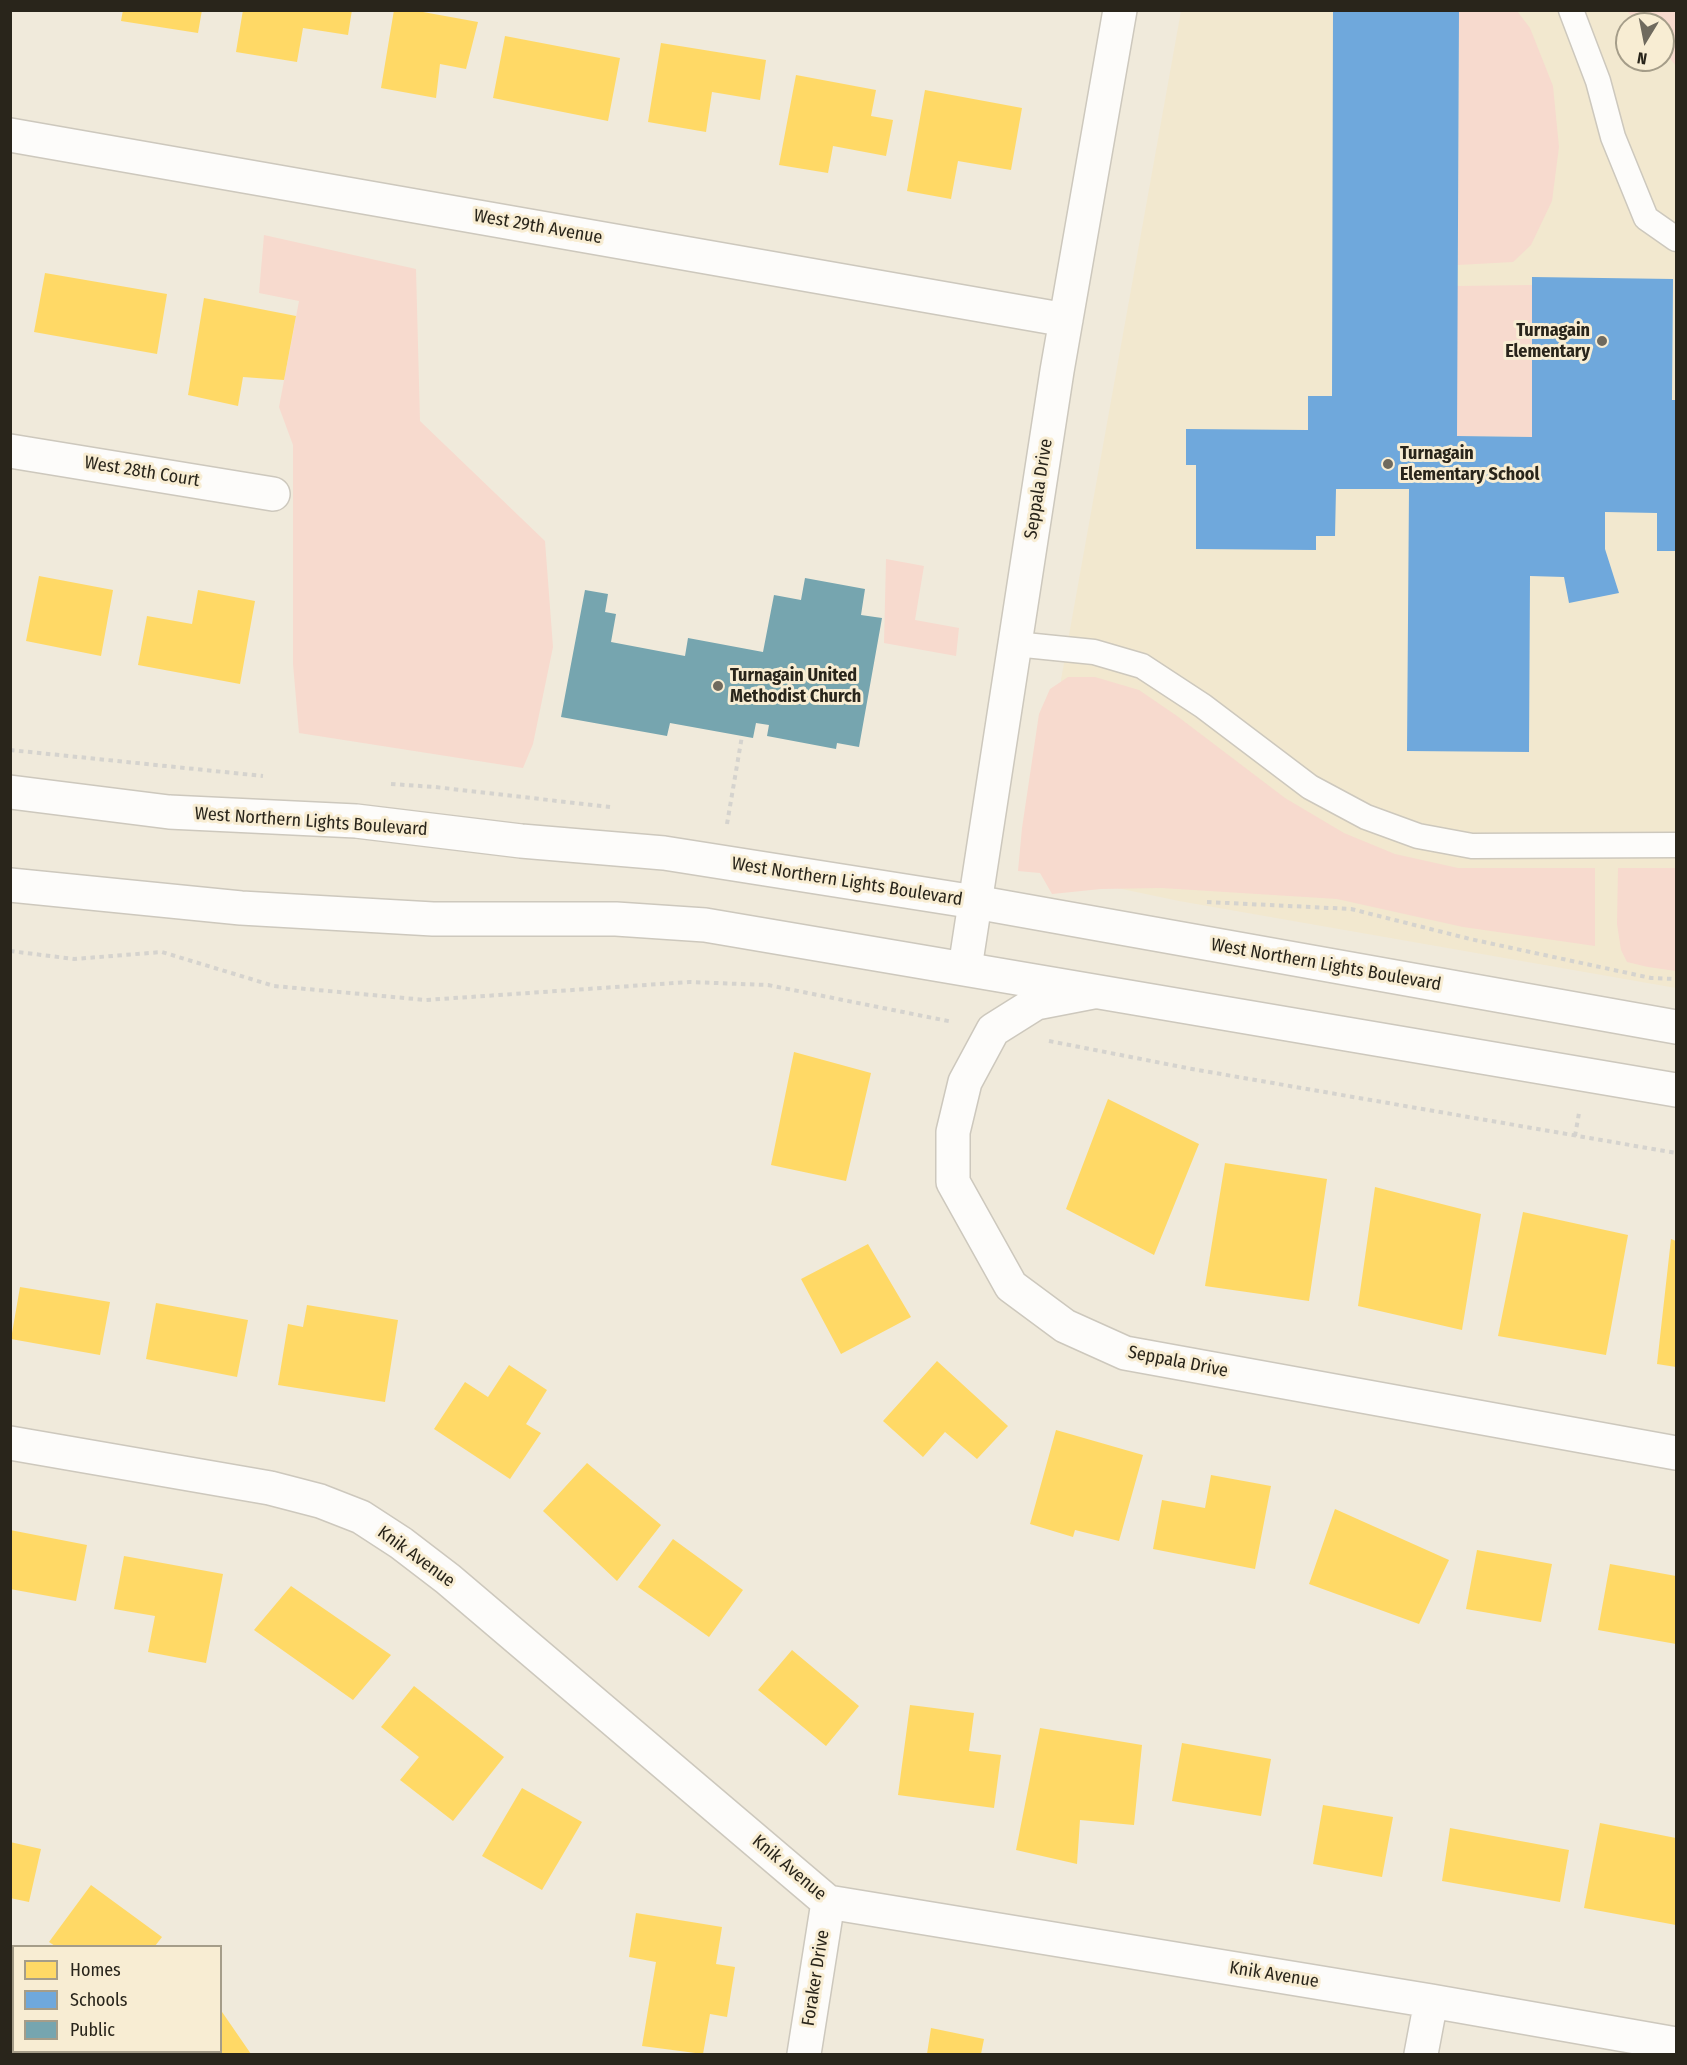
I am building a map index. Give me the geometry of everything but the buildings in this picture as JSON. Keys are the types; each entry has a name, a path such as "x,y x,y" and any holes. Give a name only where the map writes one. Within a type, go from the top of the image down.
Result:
{"street":[{"name":"Seppala Drive","path":"965,968 1066,320 1120,10"},
{"name":"West 29th Avenue","path":"10,135 1066,320"},
{"name":"West 28th Court","path":"10,451 273,494"},
{"name":"West Northern Lights Boulevard","path":"10,792 169,812 356,821 520,841 664,853 975,902 1677,1028"},
{"path":"10,885 241,908 422,918 616,919 705,925 1677,1090"},
{"name":"Seppala Drive","path":"1098,991 1036,1003 993,1030 965,1082 953,1132 953,1182 1011,1286 1065,1326 1125,1353 1677,1453"},
{"name":"Knik Avenue","path":"10,1443 270,1488 320,1501 361,1518 401,1543 448,1579 828,1902 1431,2001 1677,2044"},
{"name":"Foraker Drive","path":"804,2055 828,1902"},
{"path":"1421,2055 1431,2001"}],"lane":[{"path":"1571,10 1598,81 1612,137 1647,218 1677,239"},
{"path":"1015,644 1094,652 1142,666 1203,706 1310,787 1366,817 1418,837 1472,846 1677,844"}],"path":[{"path":"726,824 742,736"},
{"path":"1202,902 1351,909 1470,939 1651,978 1677,979"},
{"path":"10,951 74,958 162,952 274,986 426,1000 689,982 768,985 1192,1069 1677,1153"}],"shaded area":[{"name":"Turnagain Elementary School","path":"1181,11 1676,11 1676,988 1179,901 1027,869"},
{"path":"1459,11 1517,11 1530,28 1553,86 1559,147 1552,201 1531,245 1513,262 1458,265"},
{"path":"1676,11 1676,66 1675,12 1628,12"},
{"path":"264,235 416,269 420,421 545,541 553,647 533,744 523,768 299,733 293,664 293,445 279,407 299,301 259,293"},
{"path":"1532,285 1532,437 1457,436 1457,286"},
{"path":"886,559 924,566 915,620 959,628 956,656 884,643"},
{"path":"1068,677 1095,677 1139,690 1285,798 1344,833 1395,854 1458,868 1595,868 1595,946 1463,927 1337,899 1161,888 1101,889 1052,894 1040,873 1018,871 1039,714 1050,689"},
{"path":"1618,868 1676,868 1676,971 1627,962 1621,950 1617,924"}],"place":[{"name":"Turnagain Elementary","path":"1602,341"},
{"name":"Turnagain Elementary School","path":"1388,464"},
{"name":"Turnagain United Methodist Church","path":"718,686"}]}
